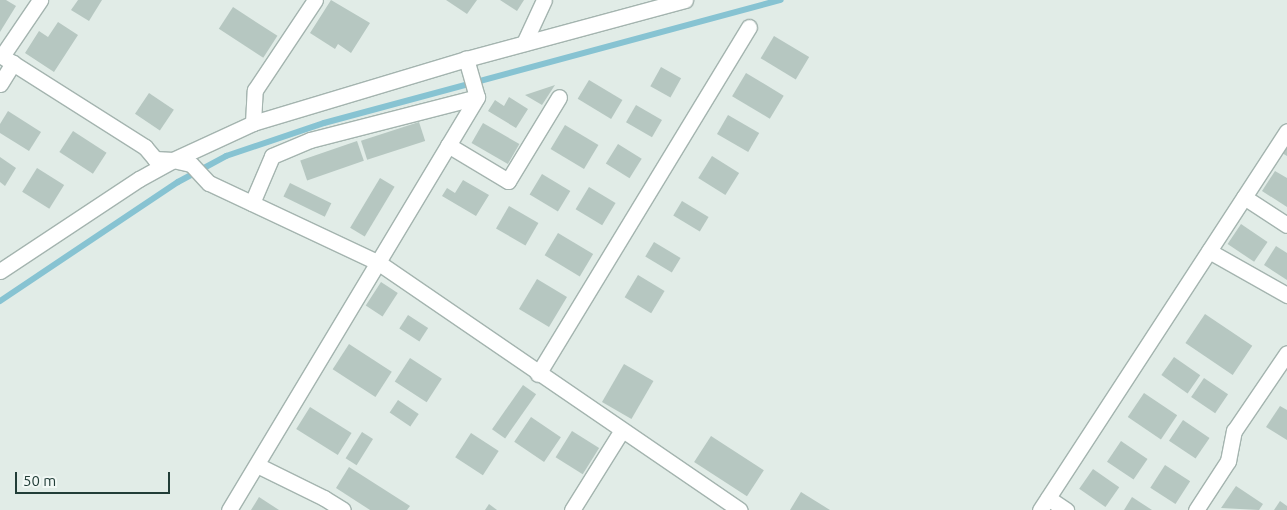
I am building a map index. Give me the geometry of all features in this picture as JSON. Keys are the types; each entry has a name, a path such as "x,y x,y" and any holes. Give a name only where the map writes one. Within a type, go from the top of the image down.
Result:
{"street":[{"path":"0,84 5,58 38,0"},
{"path":"253,123 255,90 314,0"},
{"path":"524,44 544,0"},
{"path":"0,271 173,160 253,123 466,59 685,0"},
{"path":"538,374 749,27"},
{"path":"5,58 145,147 155,159 191,164 209,182 379,263 538,374 740,510"},
{"path":"229,510 477,97 466,59"},
{"path":"252,203 272,156 310,140 477,97"},
{"path":"448,145 508,182 559,98"},
{"path":"1066,510 1044,504 1287,132"},
{"path":"1244,197 1287,224"},
{"path":"1209,251 1287,295"},
{"path":"1196,510 1228,462 1234,431 1287,353"},
{"path":"572,510 622,430"},
{"path":"257,465 324,498 343,510"}],"building":[{"path":"0,0 6,0 16,6 0,32"},
{"path":"78,0 102,0 89,21 71,10"},
{"path":"331,0 370,23 351,53 338,44 335,49 310,33"},
{"path":"446,0 477,0 467,14"},
{"path":"500,0 524,0 517,11"},
{"path":"233,7 277,36 263,58 219,29"},
{"path":"58,22 78,35 54,72 25,53 39,31 48,37"},
{"path":"774,36 809,57 796,79 761,58"},
{"path":"661,67 681,78 670,97 650,86"},
{"path":"746,73 784,96 770,119 732,96"},
{"path":"589,80 622,100 611,119 578,99"},
{"path":"555,85 542,105 525,95"},
{"path":"149,93 174,110 160,131 135,114"},
{"path":"509,97 528,109 516,128 488,111 495,100 504,106"},
{"path":"636,105 662,120 652,137 626,122"},
{"path":"8,111 41,132 29,151 0,133 0,124"},
{"path":"728,115 759,133 748,152 717,134"},
{"path":"419,122 425,141 367,160 361,141"},
{"path":"483,123 519,144 508,164 472,143"},
{"path":"565,125 598,145 584,169 551,149"},
{"path":"73,131 107,153 93,174 59,152"},
{"path":"357,141 364,161 307,180 300,161"},
{"path":"618,144 642,159 630,178 606,164"},
{"path":"1287,146 1287,156 1282,153"},
{"path":"712,156 739,173 725,195 698,178"},
{"path":"0,157 16,168 5,186 0,182"},
{"path":"37,168 64,185 49,209 22,192"},
{"path":"1275,171 1287,178 1287,207 1262,191"},
{"path":"542,174 570,191 558,212 530,195"},
{"path":"380,178 395,187 365,236 350,228"},
{"path":"463,180 489,195 476,216 442,196 447,188 455,193"},
{"path":"290,183 331,203 325,217 283,196"},
{"path":"589,187 616,203 602,225 576,209"},
{"path":"682,201 709,217 700,232 673,216"},
{"path":"509,206 538,223 525,246 496,229"},
{"path":"1241,224 1268,242 1254,262 1228,244"},
{"path":"558,233 593,254 580,276 545,255"},
{"path":"654,242 681,258 672,273 645,257"},
{"path":"1276,246 1287,253 1287,280 1264,265"},
{"path":"638,275 665,291 651,313 625,297"},
{"path":"537,279 567,297 549,327 519,309"},
{"path":"381,282 398,293 383,316 366,305"},
{"path":"1205,314 1252,346 1233,375 1185,343"},
{"path":"408,315 428,328 419,341 399,328"},
{"path":"349,344 392,372 375,397 333,369"},
{"path":"1174,357 1200,375 1188,393 1161,375"},
{"path":"410,358 442,379 427,402 395,381"},
{"path":"624,364 653,381 631,419 602,402"},
{"path":"1204,378 1228,394 1215,413 1191,397"},
{"path":"523,385 536,394 505,438 492,429"},
{"path":"1144,393 1177,415 1161,439 1128,417"},
{"path":"398,400 419,414 410,426 390,412"},
{"path":"1280,406 1287,410 1287,440 1266,427"},
{"path":"310,407 352,433 338,455 296,429"},
{"path":"531,417 561,437 544,462 514,442"},
{"path":"1183,420 1210,438 1196,459 1169,441"},
{"path":"572,431 599,448 583,474 556,457"},
{"path":"362,432 373,439 357,465 346,458"},
{"path":"471,433 499,451 483,475 455,457"},
{"path":"711,436 764,470 747,496 694,462"},
{"path":"1121,441 1148,459 1134,480 1107,462"},
{"path":"1165,465 1190,481 1175,504 1150,488"},
{"path":"349,467 410,506 407,510 370,510 336,488"},
{"path":"1093,469 1119,487 1105,507 1079,489"},
{"path":"1236,486 1263,504 1259,510 1221,508"},
{"path":"801,492 830,510 790,510"},
{"path":"259,497 279,510 251,510"},
{"path":"1132,497 1152,510 1124,510"},
{"path":"1280,501 1287,506 1287,510 1274,510"},
{"path":"489,504 497,510 485,510"}],"waterway":[{"path":"0,301 178,182 226,156 324,123 781,0"}]}
